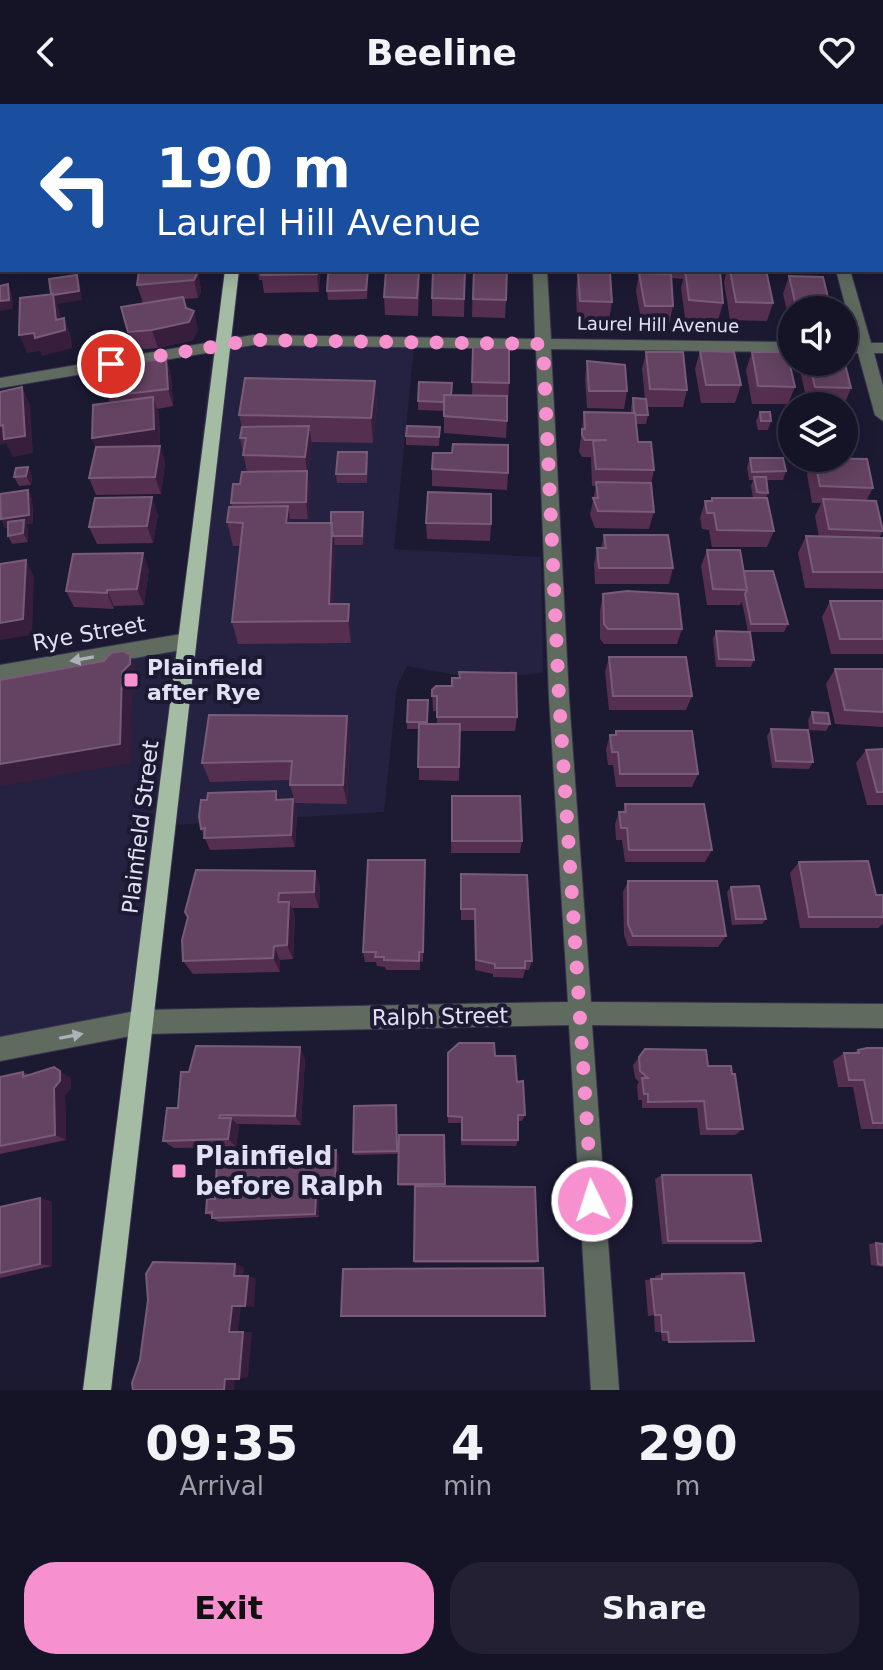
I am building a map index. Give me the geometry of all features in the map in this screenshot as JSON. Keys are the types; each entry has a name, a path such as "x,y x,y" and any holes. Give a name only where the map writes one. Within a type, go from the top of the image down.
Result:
{"main road":[{"name":"Plainfield Street","path":"97,1390 232,272"}],"street":[{"path":"540,272 559,698 605,1390"},
{"path":"844,272 883,415"},
{"name":"Laurel Hill Avenue","path":"0,383 253,340 778,347"},
{"path":"858,348 883,348"},
{"name":"Rye Street","path":"0,673 187,641"},
{"name":"Ralph Street","path":"0,1049 141,1022 579,1013 883,1016"}],"shaded area":[{"path":"229,335 415,338 394,549 541,557 543,673 478,679 407,666 397,687 384,812 156,826 133,1002 127,1022 0,1046 0,672 171,644 180,633 212,351 217,338"}],"building":[{"path":"139,272 197,274 194,280 137,285"},
{"path":"262,272 317,272 317,274 261,275"},
{"path":"333,272 368,272 366,290 327,291 328,275"},
{"path":"386,272 419,272 417,298 384,297"},
{"path":"433,272 465,272 464,299 432,298"},
{"path":"474,272 507,272 506,300 473,299"},
{"path":"578,272 610,273 612,302 580,301"},
{"path":"685,272 720,272 723,303 689,300"},
{"path":"730,272 766,272 773,303 736,302"},
{"path":"639,273 671,274 673,306 645,306"},
{"path":"77,275 79,291 51,294 49,279"},
{"path":"789,276 823,277 828,296 794,296"},
{"path":"8,284 9,300 0,301 0,286"},
{"path":"53,294 56,320 64,318 65,330 35,338 34,333 19,335 20,298"},
{"path":"183,297 186,308 194,311 189,322 128,332 121,307"},
{"path":"473,347 509,348 509,383 472,382"},
{"path":"700,351 734,352 741,385 706,385"},
{"path":"646,352 683,352 687,390 650,389"},
{"path":"752,352 778,352 778,376 792,376 795,387 758,386"},
{"path":"166,358 168,389 108,396 106,368"},
{"path":"587,361 625,365 627,391 589,391"},
{"path":"812,376 848,376 851,388 815,387"},
{"path":"245,378 375,381 371,418 239,415"},
{"path":"419,382 452,383 451,395 444,395 444,402 418,401"},
{"path":"22,387 25,436 4,439 3,425 0,426 0,392"},
{"path":"444,395 507,396 507,421 444,416"},
{"path":"153,397 154,429 92,438 93,405"},
{"path":"633,398 646,399 648,415 634,413"},
{"path":"584,412 635,413 638,442 651,442 654,470 596,469 593,441 607,440 585,440 582,435 582,429 585,429"},
{"path":"760,412 770,412 771,421 761,421"},
{"path":"309,426 305,457 243,455 246,438 240,438 242,427"},
{"path":"407,426 440,427 439,437 406,436"},
{"path":"453,444 508,445 508,473 432,469 433,453 452,453"},
{"path":"160,446 155,477 89,478 96,447"},
{"path":"338,452 367,452 366,474 336,474"},
{"path":"750,458 778,458 778,471 752,472"},
{"path":"858,459 867,459 873,488 820,486 817,472 858,472"},
{"path":"28,467 26,476 14,477 16,468"},
{"path":"307,471 306,502 231,503 233,484 240,484 242,472"},
{"path":"754,477 766,477 768,493 757,492"},
{"path":"596,482 651,483 654,512 598,511 593,498 598,498"},
{"path":"28,490 29,515 1,519 0,494"},
{"path":"428,492 491,494 491,524 426,523"},
{"path":"152,497 147,526 89,527 95,498"},
{"path":"712,498 767,498 774,531 717,530 714,513 707,513 705,501 712,501"},
{"path":"823,499 876,501 883,531 829,529"},
{"path":"288,506 286,523 332,523 329,604 349,604 348,621 232,622 243,523 227,522 229,507"},
{"path":"331,512 363,512 362,536 333,536"},
{"path":"24,520 23,533 8,536 8,522"},
{"path":"604,535 668,535 673,568 599,568 597,548 606,548"},
{"path":"806,536 883,538 883,572 813,572"},
{"path":"707,550 740,550 747,590 713,589"},
{"path":"143,553 137,589 107,590 107,593 66,591 73,554"},
{"path":"26,560 23,619 0,623 0,564"},
{"path":"744,571 773,571 788,624 751,624"},
{"path":"627,591 678,594 682,629 608,629 604,624 603,594"},
{"path":"830,601 883,601 883,639 840,639"},
{"path":"716,631 750,632 754,660 719,659"},
{"path":"123,651 130,655 130,664 122,672 120,744 0,764 0,680 104,661 111,653"},
{"path":"609,657 686,657 692,696 613,696"},
{"path":"835,669 883,669 883,712 845,710"},
{"path":"459,672 516,673 517,717 437,717 437,696 432,696 432,690 436,686 452,686 452,678 460,678"},
{"path":"408,700 428,700 427,722 407,722"},
{"path":"812,712 828,713 830,724 814,723"},
{"path":"209,715 347,716 343,785 290,785 292,761 202,763"},
{"path":"419,724 460,724 459,767 418,767"},
{"path":"771,729 808,730 813,762 776,761"},
{"path":"616,731 692,731 698,774 620,774 618,752 612,752 610,735 616,735"},
{"path":"883,749 883,792 877,792 866,750"},
{"path":"276,791 276,800 293,799 291,835 204,838 205,828 201,829 199,816 201,800 207,800 208,793"},
{"path":"452,796 520,796 522,841 452,841"},
{"path":"625,804 704,804 712,850 629,850 627,828 621,828 619,812 626,812"},
{"path":"368,860 425,860 423,952 419,952 419,961 384,960 384,957 375,957 376,952 363,952"},
{"path":"868,861 876,895 883,895 883,917 809,917 799,862"},
{"path":"196,870 315,871 314,892 279,893 278,902 289,902 287,945 274,946 273,958 183,961 182,940 188,917 185,912"},
{"path":"461,874 527,875 532,961 525,961 525,968 495,968 495,964 476,960 475,909 461,909"},
{"path":"628,881 717,881 726,936 633,936 628,924"},
{"path":"759,886 766,919 736,919 731,887"},
{"path":"459,1043 494,1043 495,1056 515,1056 517,1082 523,1081 525,1115 518,1115 518,1140 462,1140 462,1117 448,1116 448,1053"},
{"path":"196,1046 300,1047 295,1116 220,1115 219,1118 231,1118 228,1139 163,1141 167,1108 178,1108 181,1072 189,1072"},
{"path":"883,1048 883,1123 873,1123 864,1080 849,1080 844,1053 859,1053 858,1050"},
{"path":"645,1049 706,1050 708,1066 731,1066 732,1074 735,1074 743,1129 707,1129 704,1101 648,1102 642,1078 648,1078 640,1071 639,1057"},
{"path":"54,1067 60,1071 60,1081 54,1088 55,1135 0,1146 0,1077 23,1072 23,1077"},
{"path":"396,1105 397,1151 353,1152 354,1106"},
{"path":"399,1135 444,1135 445,1184 398,1184"},
{"path":"336,1150 335,1195 316,1195 315,1214 212,1218 212,1212 206,1213 207,1199 215,1199 217,1163 278,1161 278,1151"},
{"path":"662,1175 751,1175 761,1241 668,1241"},
{"path":"415,1186 535,1187 538,1261 414,1261"},
{"path":"40,1198 40,1264 0,1273 0,1207"},
{"path":"876,1243 883,1244 883,1265 878,1264"},
{"path":"153,1262 235,1264 234,1276 248,1276 245,1306 232,1306 229,1332 243,1332 239,1379 225,1379 224,1390 133,1390 148,1300 146,1274"},
{"path":"543,1268 545,1316 341,1316 343,1269"},
{"path":"744,1273 754,1341 669,1342 668,1332 662,1332 661,1315 655,1315 651,1279 662,1279 662,1274"}],"place":[{"name":"Plainfield after Rye","path":"131,680"},
{"name":"Plainfield before Ralph","path":"179,1171"}],"route":[{"path":"111,364 253,340 543,344 559,698 592,1201"}]}
